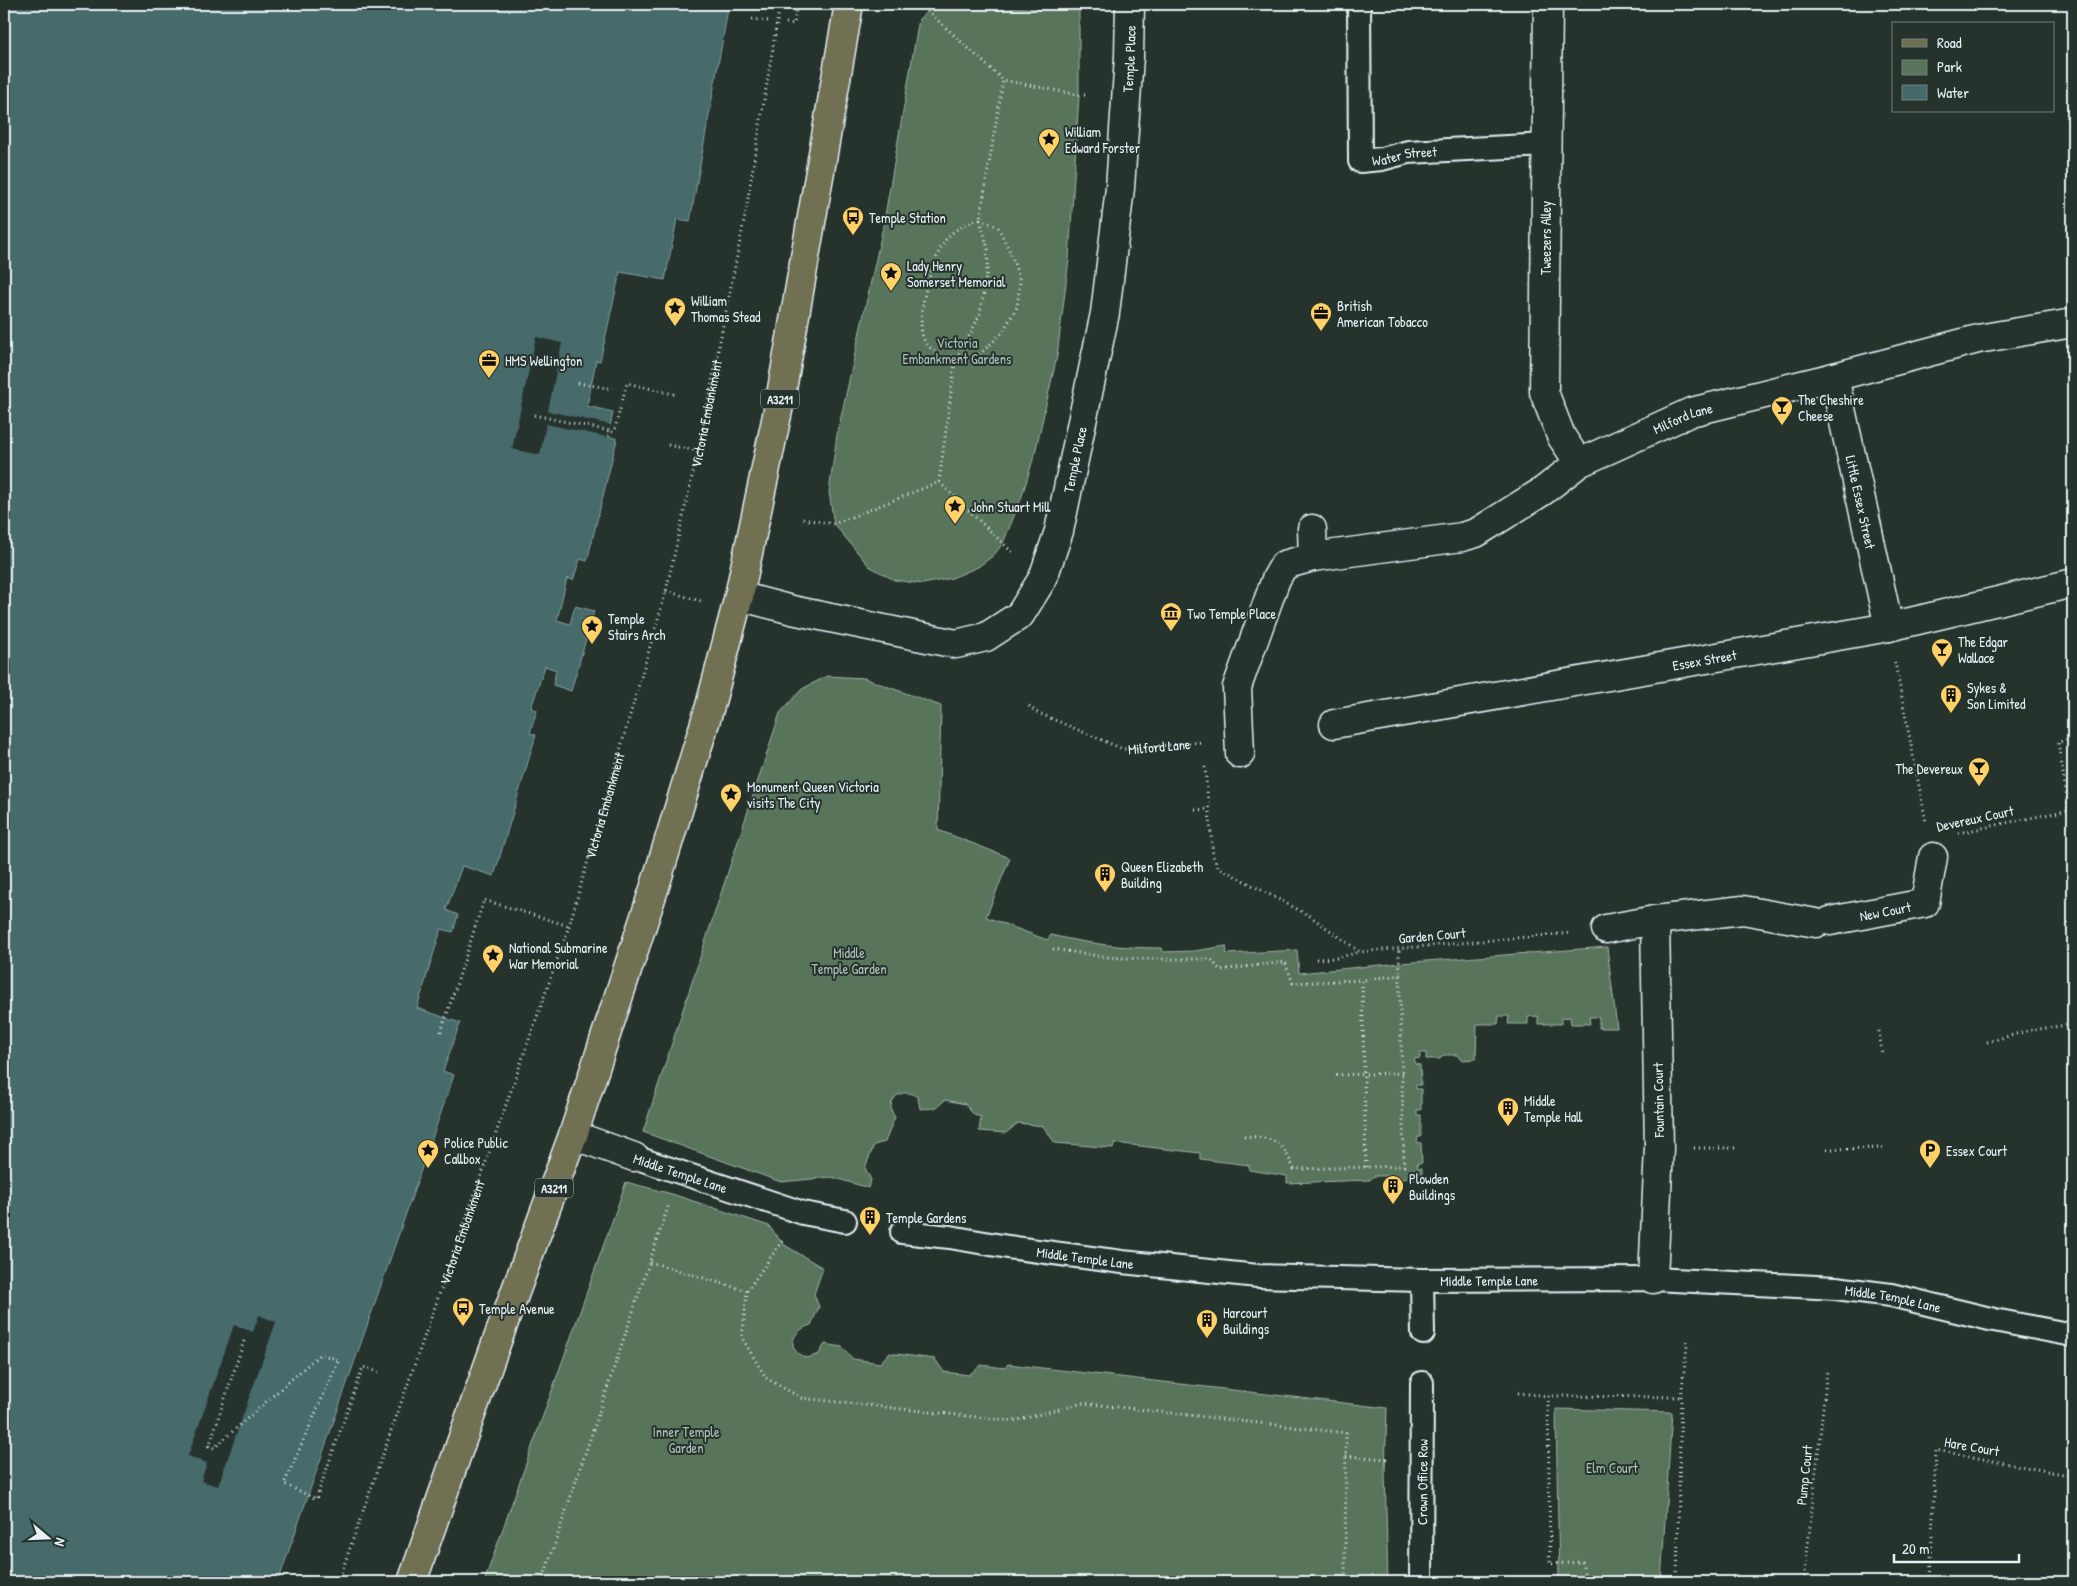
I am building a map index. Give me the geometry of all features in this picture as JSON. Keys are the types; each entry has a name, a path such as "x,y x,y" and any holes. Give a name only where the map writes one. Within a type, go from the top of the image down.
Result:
{"main road":[{"name":"A3211","path":"412,1582 573,1135 655,886 710,706 738,596 780,401 849,4"}],"street":[{"name":"Temple Place","path":"738,596 792,610 956,644 986,637 1020,615 1044,578 1059,531 1105,314 1120,188 1129,57 1130,4"},
{"name":"Tweezers Alley","path":"1548,4 1544,392 1562,436 1579,463"},
{"name":"Milford Lane","path":"1239,746 1237,687 1276,579 1284,566 1313,557 1462,537 1476,533 1543,490 1579,463 1691,412 1834,377 1978,338 2073,323"},
{"name":"Little Essex Street","path":"1834,377 1889,628"},
{"path":"1312,529 1313,557"},
{"name":"Essex Street","path":"1334,724 1889,628 2073,583"},
{"name":"New Court","path":"1655,920 1743,910 1823,922 1925,903 1932,857"},
{"path":"1606,929 1655,920"},
{"name":"Fountain Court","path":"1653,1279 1659,1148 1655,920"},
{"name":"Middle Temple Lane","path":"573,1135 634,1157"}],"lane":[{"name":"Water Street","path":"1359,4 1360,161 1382,159 1408,152 1546,145"},
{"name":"Middle Temple Lane","path":"634,1157 803,1213 845,1221"},
{"name":"Middle Temple Lane","path":"902,1232 950,1237 1008,1247 1122,1262 1258,1276 1422,1280 1653,1279 1836,1288 1891,1295 1994,1320 2073,1335"},
{"path":"1422,1280 1423,1333"},
{"name":"Crown Office Row","path":"1421,1582 1422,1383"}],"path":[{"name":"Victoria Embankment","path":"338,1582 569,926 666,591 698,451 745,216 780,4"},
{"path":"786,23 794,24 797,4"},
{"path":"920,4 1003,80 1079,95 1088,95"},
{"path":"752,19 768,21"},
{"path":"939,482 955,363 961,347 970,335 980,314 987,270 988,249 980,219 1003,80"},
{"path":"980,219 998,227 1011,254 1020,281 1017,307 1002,333 980,354 955,363 940,357 923,338 922,316 931,273 944,243 962,224 980,219"},
{"path":"578,383 613,389"},
{"path":"534,415 614,432 627,383 677,395"},
{"path":"668,445 698,451"},
{"path":"803,519 834,524 939,482"},
{"path":"939,482 1013,553"},
{"path":"666,591 700,601"},
{"name":"Devereux Court","path":"1894,659 1928,830"},
{"name":"Milford Lane","path":"1029,706 1036,712 1123,749 1202,742 1239,746"},
{"name":"Devereux Court","path":"1958,834 2069,810 2058,742 2073,739"},
{"path":"1202,742 1203,752"},
{"path":"1204,761 1213,856 1218,867 1310,916 1360,952"},
{"path":"1195,810 1210,809"},
{"path":"441,1032 484,900 569,926"},
{"name":"Garden Court","path":"1316,959 1336,958 1360,952 1568,933"},
{"path":"1053,949 1105,957 1211,959 1220,970 1285,962 1294,982 1362,980 1401,975"},
{"path":"1244,1136 1271,1138 1287,1151 1294,1169 1404,1166 1399,949"},
{"path":"1362,980 1366,1167"},
{"path":"1987,1042 2027,1030 2073,1024"},
{"path":"1879,1030 1882,1054"},
{"path":"1336,1075 1365,1076 1402,1073"},
{"path":"1827,1150 1884,1148"},
{"path":"542,1582 669,1202"},
{"path":"803,1213 747,1291 742,1338 766,1378 801,1398 1014,1421 1083,1403 1346,1433 1345,1582"},
{"path":"650,1262 747,1291"},
{"path":"1677,1582 1681,1397 1688,1338"},
{"path":"244,1341 209,1446 214,1448 320,1354 339,1360 284,1484 316,1499 364,1366 379,1372"},
{"name":"Pump Court","path":"1804,1582 1827,1371"},
{"path":"1518,1393 1548,1396 1681,1397"},
{"path":"1548,1396 1550,1564 1582,1562 1586,1582"},
{"name":"Hare Court","path":"1930,1582 1936,1450 2073,1476"},
{"path":"1346,1456 1421,1459"}],"green space":[{"name":"Victoria Embankment Gardens","path":"950,5 1079,10 1079,95 1069,259 1057,356 1035,453 1021,499 1003,543 994,555 978,567 952,578 923,584 894,580 869,566 834,524 829,492 837,435 883,227 919,19 928,11"},
{"name":"Middle Temple Garden","path":"827,676 864,678 941,706 938,830 1010,858 986,917 1047,940 1051,935 1106,945 1162,948 1162,952 1194,951 1226,946 1227,954 1297,950 1299,973 1607,947 1617,1028 1599,1028 1599,1017 1589,1017 1590,1024 1571,1024 1570,1017 1561,1018 1561,1024 1538,1024 1538,1016 1528,1017 1528,1024 1508,1024 1509,1016 1499,1016 1498,1024 1477,1024 1476,1059 1461,1060 1457,1055 1444,1055 1440,1059 1426,1059 1426,1053 1420,1053 1420,1058 1414,1059 1415,1064 1420,1065 1421,1085 1416,1085 1416,1089 1421,1089 1421,1110 1417,1110 1417,1115 1421,1115 1421,1137 1418,1137 1417,1142 1421,1143 1422,1163 1417,1163 1418,1168 1422,1168 1422,1178 1396,1179 1392,1176 1374,1176 1370,1180 1287,1183 1287,1176 1249,1170 1249,1165 1200,1159 1200,1153 1114,1143 1113,1148 1055,1143 1043,1126 1018,1123 1006,1133 979,1131 981,1117 974,1115 965,1104 945,1100 936,1108 920,1109 918,1098 907,1093 896,1096 893,1100 891,1105 895,1117 885,1142 874,1145 865,1168 871,1180 868,1188 832,1177 781,1182 643,1132 780,713 802,689"},
{"name":"Inner Temple Garden","path":"626,1182 672,1194 769,1226 783,1244 823,1268 814,1294 819,1307 811,1325 799,1331 793,1340 795,1350 807,1358 819,1354 825,1344 842,1347 853,1359 880,1363 889,1353 935,1359 944,1372 969,1375 981,1365 1005,1368 1008,1364 1387,1408 1385,1473 1388,1582 484,1582"},
{"name":"Elm Court","path":"1556,1409 1672,1412 1661,1582 1559,1582"}],"water":[{"path":"4,4 729,4 690,221 677,219 665,280 620,272 600,361 596,360 587,406 613,412 608,436 617,439 587,561 580,559 573,580 567,578 557,620 570,624 575,606 594,611 571,691 553,685 556,670 545,666 531,708 537,710 530,733 536,735 494,876 462,866 446,910 458,915 453,932 441,929 417,1008 460,1023 443,1071 454,1075 278,1582 4,1582"}],"pier":[{"path":"536,337 562,343 548,411 611,425 607,437 546,424 540,455 512,449"},
{"path":"259,1315 276,1322 218,1486 201,1481 207,1463 188,1456 234,1325 253,1332"}],"place":[{"name":"William Edward Forster","path":"1049,158"},
{"name":"Temple Station","path":"853,236"},
{"name":"Lady Henry Somerset Memorial","path":"891,292"},
{"name":"William Thomas Stead","path":"675,327"},
{"name":"British American Tobacco","path":"1321,332"},
{"name":"HMS Wellington","path":"489,379"},
{"name":"The Cheshire Cheese","path":"1782,426"},
{"name":"John Stuart Mill","path":"955,525"},
{"name":"Two Temple Place","path":"1171,632"},
{"name":"Temple Stairs Arch","path":"592,645"},
{"name":"The Edgar Wallace","path":"1942,668"},
{"name":"Sykes & Son Limited","path":"1951,714"},
{"name":"The Devereux","path":"1979,787"},
{"name":"Monument Queen Victoria visits The City","path":"731,813"},
{"name":"Queen Elizabeth Building","path":"1105,893"},
{"name":"National Submarine War Memorial","path":"493,974"},
{"name":"Middle Temple Hall","path":"1508,1127"},
{"name":"Police Public Callbox","path":"428,1169"},
{"name":"Essex Court","path":"1930,1169"},
{"name":"Plowden Buildings","path":"1393,1205"},
{"name":"Temple Gardens","path":"870,1236"},
{"name":"Temple Avenue","path":"463,1327"},
{"name":"Harcourt Buildings","path":"1207,1339"}]}
